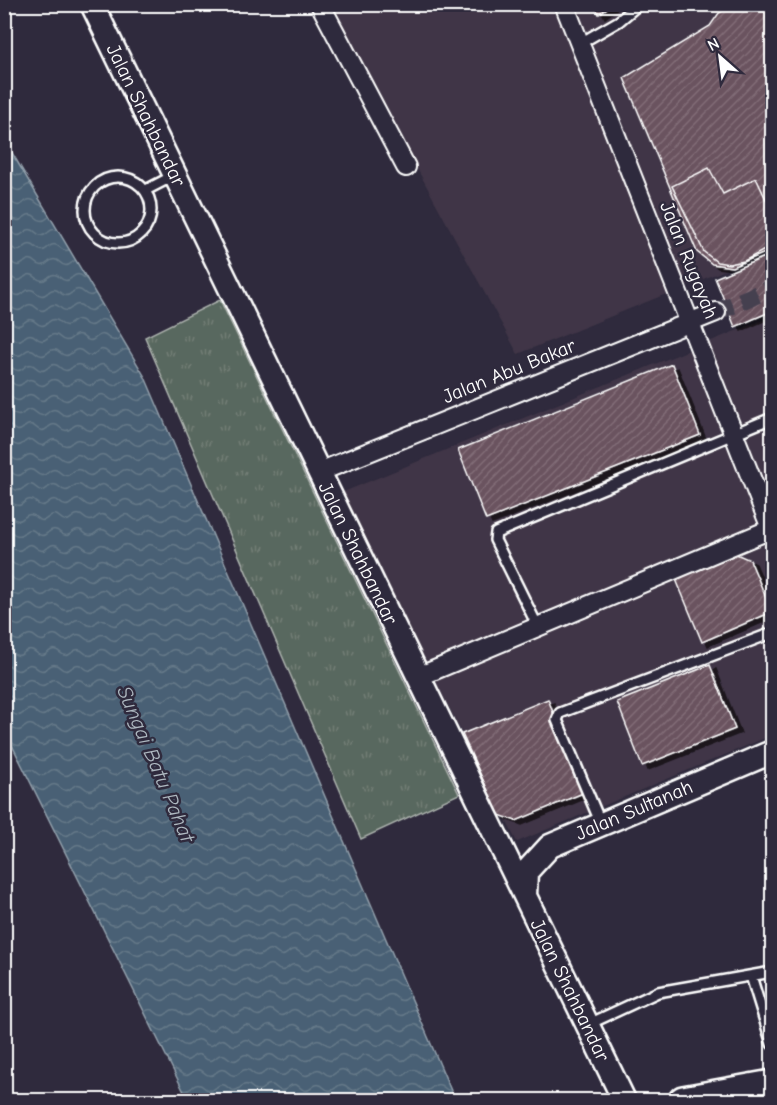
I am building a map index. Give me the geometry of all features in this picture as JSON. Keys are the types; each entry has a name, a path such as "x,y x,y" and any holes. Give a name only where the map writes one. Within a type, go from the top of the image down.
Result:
{"main road":[{"path":"683,1101 772,1084"}],"street":[{"name":"Jalan Shahbandar","path":"92,4 624,1101"},
{"path":"320,4 406,167"},
{"name":"Jalan Rugayah","path":"564,4 772,530"},
{"name":"Jalan Abu Bakar","path":"319,472 716,312"},
{"path":"418,677 772,530"},
{"name":"Jalan Sultanah","path":"525,896 526,872 550,846 772,752"}],"lane":[{"path":"579,44 619,21 639,4"},
{"path":"146,190 175,176"},
{"path":"126,177 139,182 146,190 152,212 148,226 136,238 119,242 102,240 92,231 87,221 85,206 88,195 98,184 111,178 126,177"},
{"path":"538,627 495,540 496,533 772,418"},
{"path":"601,824 557,720 560,713 772,633"},
{"path":"587,1024 658,992 772,972"},
{"path":"751,976 772,1044"}],"shaded area":[{"path":"328,5 772,5 772,251 518,354"},
{"path":"772,316 772,735 517,842 341,493"}],"green space":[{"path":"220,300 459,794 361,839 145,337"}],"water":[{"name":"Sungai Batu Pahat","path":"5,141 145,377 455,1100 188,1100 5,731"}],"building":[{"path":"594,4 612,4 599,14"},
{"path":"735,4 766,4 772,10 772,250 732,267 712,264 697,252 624,78 710,26 719,13"},
{"path":"709,168 723,194 756,178 772,212 772,246 744,261 729,264 717,262 704,252 672,186"},
{"path":"772,254 772,311 735,327 715,278"},
{"path":"672,364 700,435 486,520 458,450"},
{"path":"734,553 750,560 772,612 702,642 675,577"},
{"path":"710,665 735,729 642,766 617,702"},
{"path":"548,699 583,793 516,821 499,815 462,734"}],"tunnel":[{"path":"716,312 772,288"}]}
